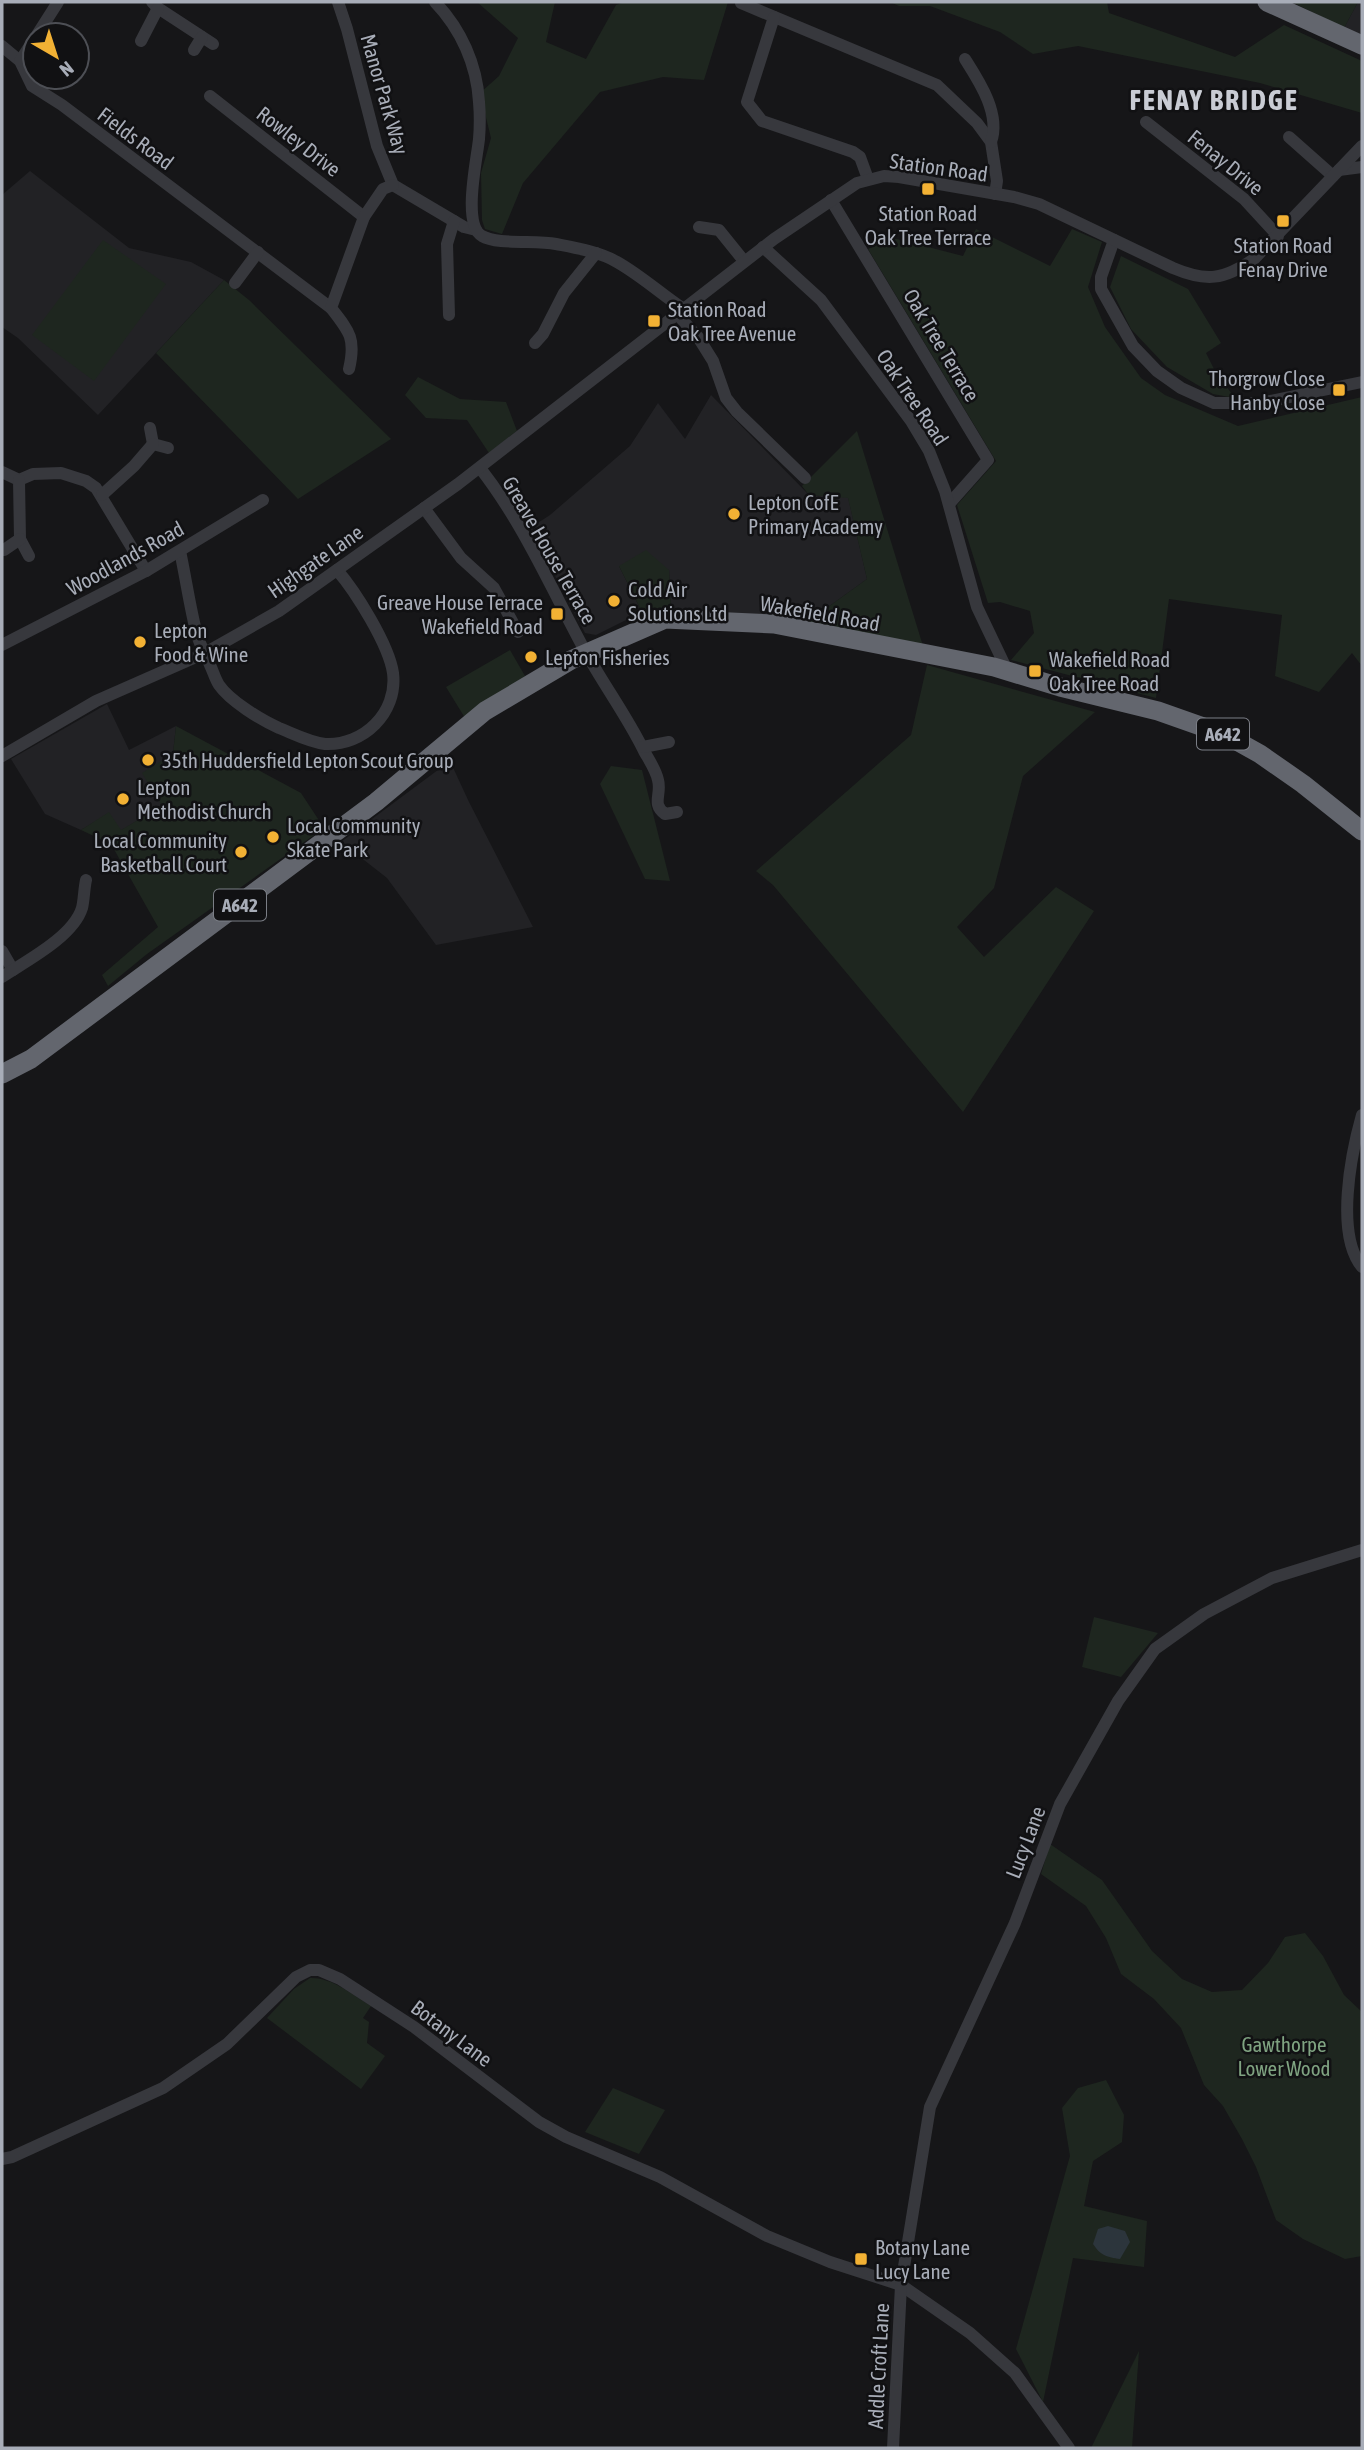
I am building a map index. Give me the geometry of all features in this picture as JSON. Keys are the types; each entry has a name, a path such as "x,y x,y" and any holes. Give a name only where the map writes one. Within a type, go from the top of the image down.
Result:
{"highway":[{"path":"1267,2 1362,45"},
{"name":"Wakefield Road","path":"2,1074 31,1059 376,802 485,711 579,656 664,619 774,624 994,667 1010,676 1158,711 1226,735 1260,754 1362,831"},
{"name":"Wakefield Road","path":"2,1068 46,1037 101,1005"}],"street":[{"path":"46,21 58,2"},
{"name":"Manor Park Way","path":"338,2 377,146 393,185 454,221 476,230 482,236 503,242 529,240 596,253 616,261 679,311 713,361 726,398 805,478"},
{"path":"435,2 449,16 467,48 480,100 480,136 474,170 472,221 476,230"},
{"path":"741,3 937,85 977,123 992,142"},
{"path":"141,41 155,5 208,41 194,50"},
{"path":"774,17 747,102 762,121 853,152 860,157 868,179"},
{"name":"Fields Road","path":"2,46 20,61 32,86 62,105 331,308 352,338 354,350 349,369"},
{"path":"965,59 977,77 993,119 992,142 997,181 995,194"},
{"name":"Rowley Drive","path":"210,96 364,217"},
{"name":"Fenay Drive","path":"1146,122 1244,199 1278,236"},
{"path":"1289,137 1336,173 1362,167"},
{"name":"Station Road","path":"458,484 744,261 857,183 868,179 899,177 1039,204 1193,276 1208,278 1232,273 1243,267 1278,236 1362,146"},
{"path":"331,308 364,217 383,189 393,185"},
{"name":"Oak Tree Terrace","path":"831,200 988,460 949,504"},
{"path":"449,315 447,244 454,221"},
{"path":"699,226 719,230 744,261"},
{"path":"1114,240 1101,277 1104,297 1132,346 1157,371 1181,388 1214,403 1261,403 1362,382"},
{"name":"Oak Tree Road","path":"763,247 821,300 911,421 929,452 949,504 977,607 1010,676"},
{"path":"235,283 258,252"},
{"path":"535,343 543,334 564,293 596,253"},
{"path":"150,428 153,443"},
{"path":"153,443 168,448"},
{"path":"102,495 134,466 153,443"},
{"name":"Greave House Terrace","path":"480,468 517,521 579,656 643,747 658,779 656,803 659,810 665,814 677,812"},
{"path":"2,472 19,480 33,474 61,473 86,481 102,495 146,570"},
{"path":"19,480 20,539 29,556"},
{"name":"Highgate Lane","path":"2,756 96,701 205,653 279,611 458,484"},
{"name":"Woodlands Road","path":"2,645 146,570 263,500"},
{"path":"424,508 461,558 494,588 519,632"},
{"path":"4,550 20,539"},
{"path":"180,551 198,638 218,684 265,722 303,739 322,744 339,744 373,728 385,714 391,696 392,669 381,641 360,601 337,570"},
{"path":"643,747 669,742"},
{"path":"2,951 7,973 63,935 82,908 86,880"},
{"path":"1362,1115 1353,1153 1347,1201 1353,1252 1362,1267"},
{"name":"Lucy Lane","path":"901,2285 930,2107 1015,1923 1060,1804 1118,1701 1155,1649 1204,1614 1272,1578 1362,1550"},
{"name":"Botany Lane","path":"2,2159 12,2157 163,2088 227,2044 296,1976 310,1970 319,1970 340,1979 414,2027 539,2122 566,2137 660,2178 767,2236 830,2262 901,2285 970,2333 1015,2373 1069,2448"},
{"name":"Addle Croft Lane","path":"893,2448 901,2285"}],"shaded area":[{"path":"1358,2 1362,2 1362,35 1344,28"},
{"path":"30,171 129,248 191,262 224,280 98,415 18,338 2,327 2,195"},
{"name":"Lepton CofE Primary Academy","path":"711,395 809,495 848,497 867,579 806,623 671,608 669,570 619,566 642,612 596,635 585,633 530,528 550,515 630,446 658,403 685,439"},
{"path":"107,704 129,750 176,726 173,754 162,806 120,831 109,813 81,830 45,814 11,759"},
{"path":"450,761 533,927 436,945 387,878 341,842"},
{"path":"1108,2226 1125,2231 1130,2242 1120,2259 1105,2255 1093,2244 1098,2229"}],"green space":[{"path":"477,2 555,2 546,42 586,59 616,5 624,2 728,2 704,80 663,77 600,92 523,183 502,234 485,229 482,220 481,173 491,138 480,93 499,76 518,38"},
{"path":"890,2 1107,2 1109,13 1235,57 1284,25 1362,61 1362,113 1260,83 1078,46 1033,54 1000,32 930,6 899,6"},
{"path":"1292,2 1358,2 1344,28"},
{"path":"976,229 1050,266 1072,229 1102,242 1088,287 1105,327 1141,378 1165,395 1238,426 1362,397 1362,666 1352,653 1319,692 1275,676 1282,615 1169,599 1156,698 1011,660 1034,633 1030,611 1000,602 988,603 957,505 996,461 868,249 893,238 963,256"},
{"path":"103,240 166,284 94,381 32,335"},
{"path":"1121,256 1188,289 1221,343 1206,353 1216,373 1235,398 1213,394 1167,367 1131,329 1110,287"},
{"path":"224,280 249,300 391,439 298,499 156,353"},
{"path":"418,377 460,399 506,402 517,431 489,453 467,420 426,418 405,395"},
{"path":"857,431 923,646 806,623 867,579 848,498 809,495 802,486"},
{"path":"646,550 669,570 671,608 642,612 619,566"},
{"path":"510,650 525,676 465,718 446,687"},
{"path":"927,665 1095,712 1023,776 994,888 957,927 984,957 1056,887 1094,911 963,1112 773,885 756,871 911,735"},
{"path":"176,726 301,793 324,828 147,954 108,986 102,975 158,927 111,844 81,830 109,812 121,830 162,806 142,773 173,754"},
{"path":"611,766 642,770 670,881 645,879 600,784"},
{"path":"1094,1617 1158,1633 1121,1677 1082,1667"},
{"name":"Gawthorpe Lower Wood","path":"1050,1844 1102,1880 1152,1951 1182,1979 1212,1992 1242,1990 1268,1963 1285,1937 1305,1933 1323,1956 1344,1995 1362,2012 1362,2256 1345,2259 1303,2239 1276,2220 1256,2167 1223,2106 1204,2085 1181,2028 1154,1999 1121,1974 1106,1938 1086,1906 1041,1874"},
{"path":"310,1978 326,1980 371,2006 363,2018 369,2022 367,2043 385,2056 361,2089 267,2018 294,1989"},
{"path":"1106,2080 1124,2115 1122,2142 1093,2161 1084,2206 1147,2221 1144,2267 1073,2258 1043,2402 1016,2349 1070,2156 1062,2108 1078,2088"},
{"path":"613,2088 665,2110 639,2154 585,2132"},
{"path":"1139,2351 1132,2448 1091,2448"}],"place":[{"name":"Station Road Oak Tree Terrace","path":"928,189"},
{"name":"Station Road Fenay Drive","path":"1283,221"},
{"name":"Station Road Oak Tree Avenue","path":"654,321"},
{"name":"Thorgrow Close Hanby Close","path":"1339,390"},
{"name":"Lepton CofE Primary Academy","path":"734,514"},
{"name":"Cold Air Solutions Ltd","path":"614,601"},
{"name":"Greave House Terrace Wakefield Road","path":"557,614"},
{"name":"Lepton Food & Wine","path":"140,642"},
{"name":"Lepton Fisheries","path":"531,657"},
{"name":"Wakefield Road Oak Tree Road","path":"1035,671"},
{"name":"35th Huddersfield Lepton Scout Group","path":"148,760"},
{"name":"Lepton Methodist Church","path":"123,799"},
{"name":"Local Community Skate Park","path":"273,837"},
{"name":"Local Community Basketball Court","path":"241,852"},
{"name":"Botany Lane Lucy Lane","path":"861,2259"}],"district":[{"name":"FENAY BRIDGE","path":"1214,100"}]}
